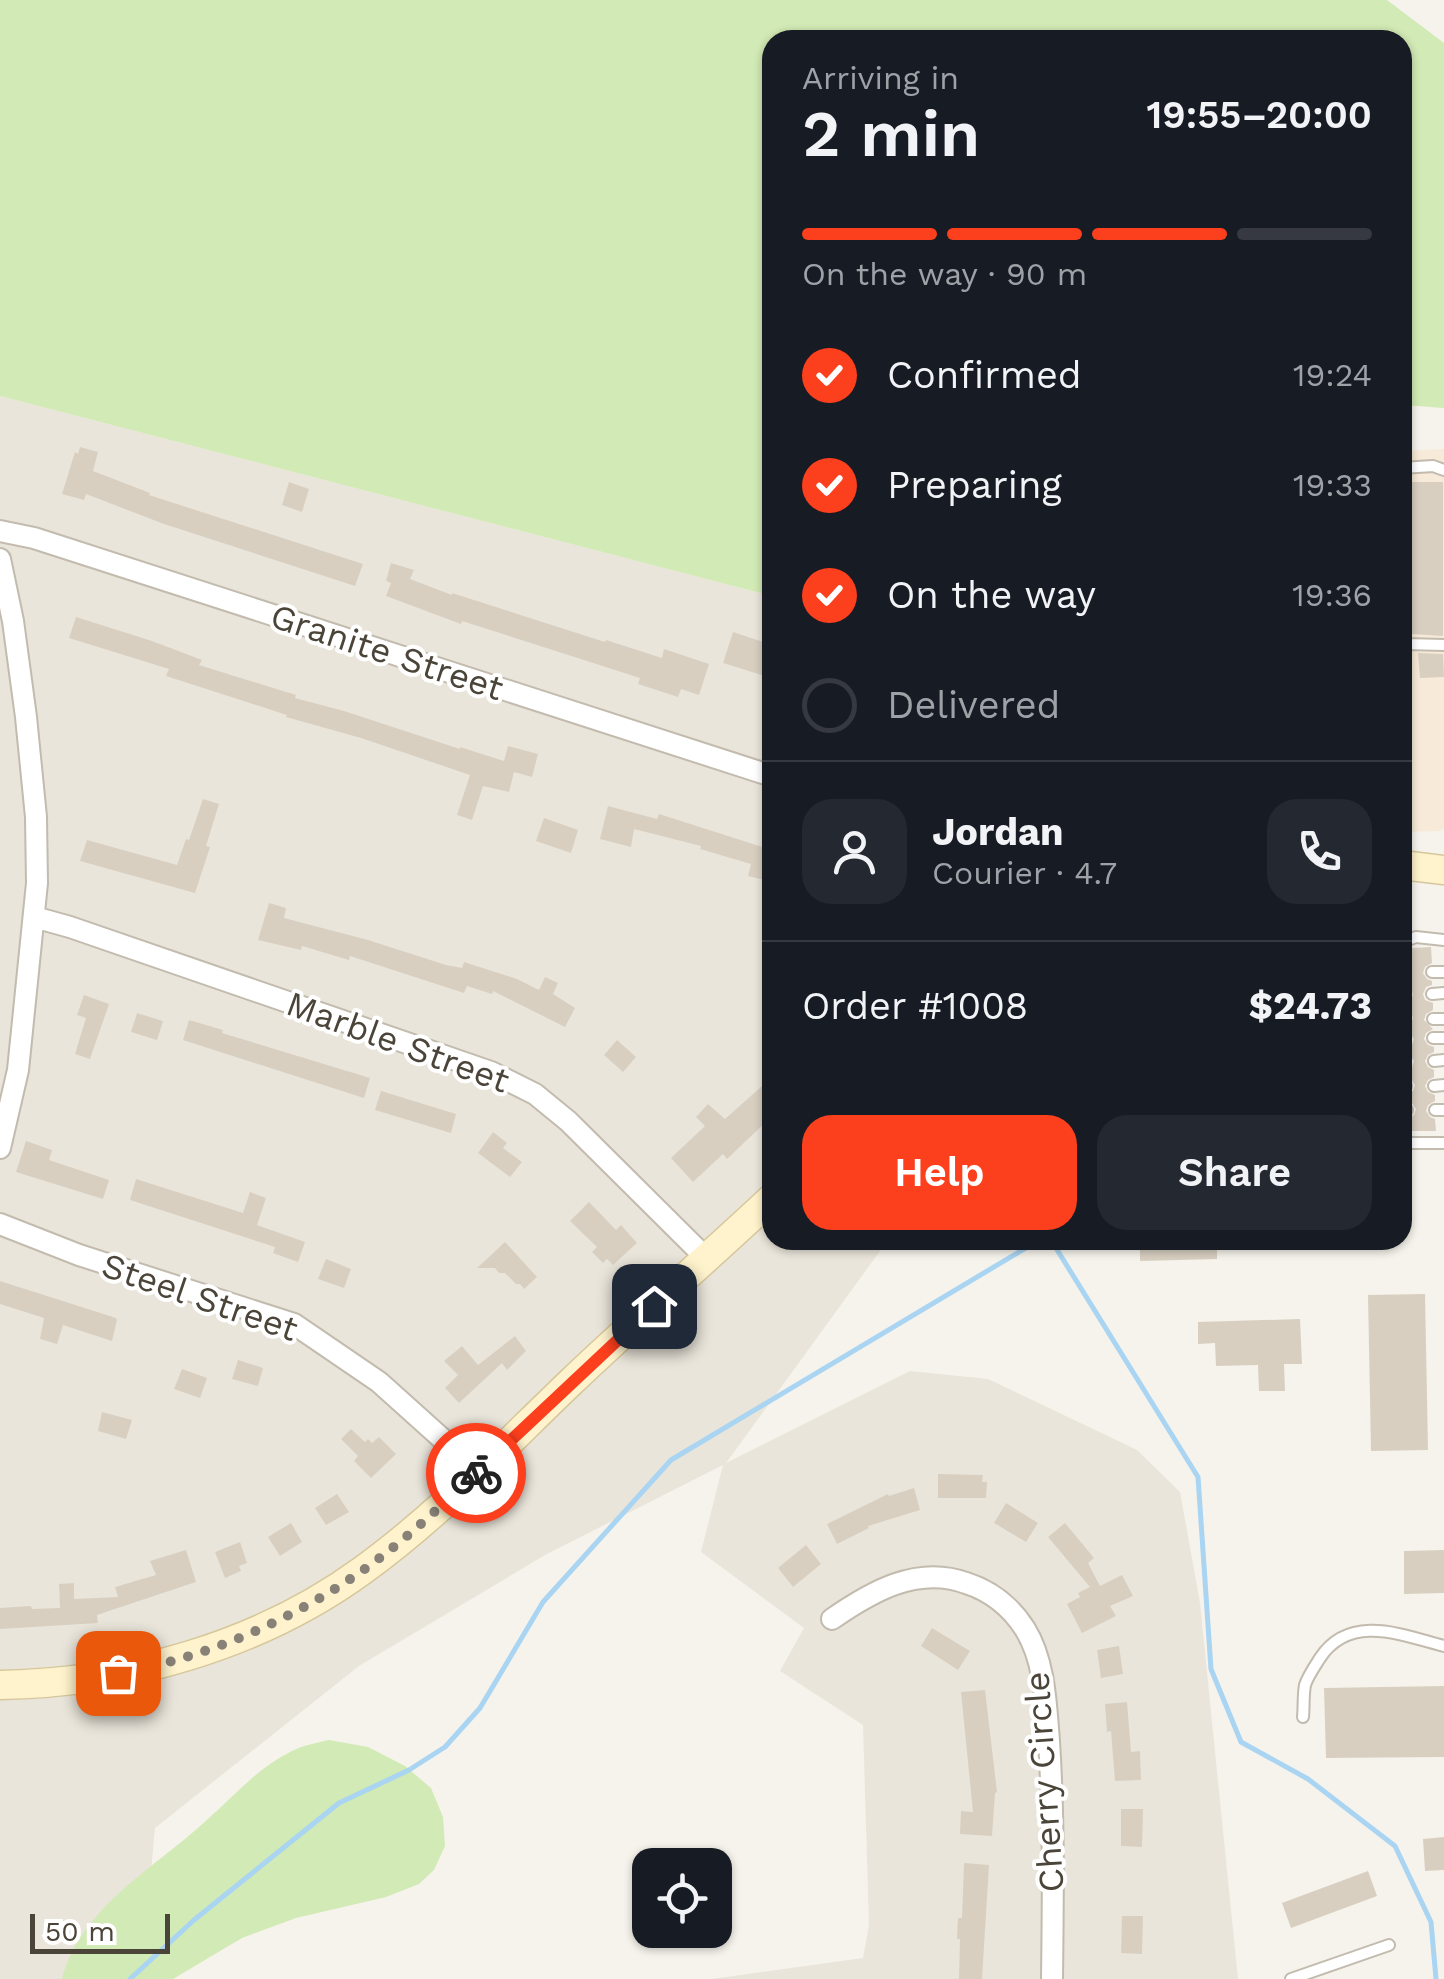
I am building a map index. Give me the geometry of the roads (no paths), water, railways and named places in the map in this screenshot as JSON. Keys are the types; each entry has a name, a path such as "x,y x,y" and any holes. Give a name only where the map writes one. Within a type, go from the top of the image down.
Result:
{"street":[{"name":"Granite Street","path":"0,531 34,538 762,773"},
{"path":"0,559 14,621 36,817 37,883 18,1070 0,1148"},
{"path":"1412,866 1444,870"},
{"name":"Marble Street","path":"34,917 472,1066 535,1094 568,1121 707,1258"},
{"path":"0,1685 55,1682 178,1660 254,1631 326,1595 419,1525 762,1207"},
{"name":"Steel Street","path":"0,1224 79,1255 294,1324 379,1382 478,1471"},
{"name":"Cherry Circle","path":"832,1619 862,1598 891,1585 933,1576 980,1588 997,1598 1026,1630 1038,1657 1048,1723 1052,1979"}],"lane":[{"path":"1412,467 1433,466 1444,470"},
{"path":"1412,645 1444,645"},
{"path":"1412,938 1444,940"},
{"path":"1412,1143 1444,1143"},
{"path":"1303,1717 1306,1682 1329,1644 1343,1635 1377,1631 1444,1646"},
{"path":"1291,1979 1389,1945"}],"waterway":[{"path":"130,1979 194,1920 339,1803 409,1770 445,1747 480,1708 543,1602 671,1460 1022,1250"},
{"path":"1057,1250 1198,1477 1211,1669 1241,1742 1308,1779 1395,1846 1431,1922 1436,1979"}]}
